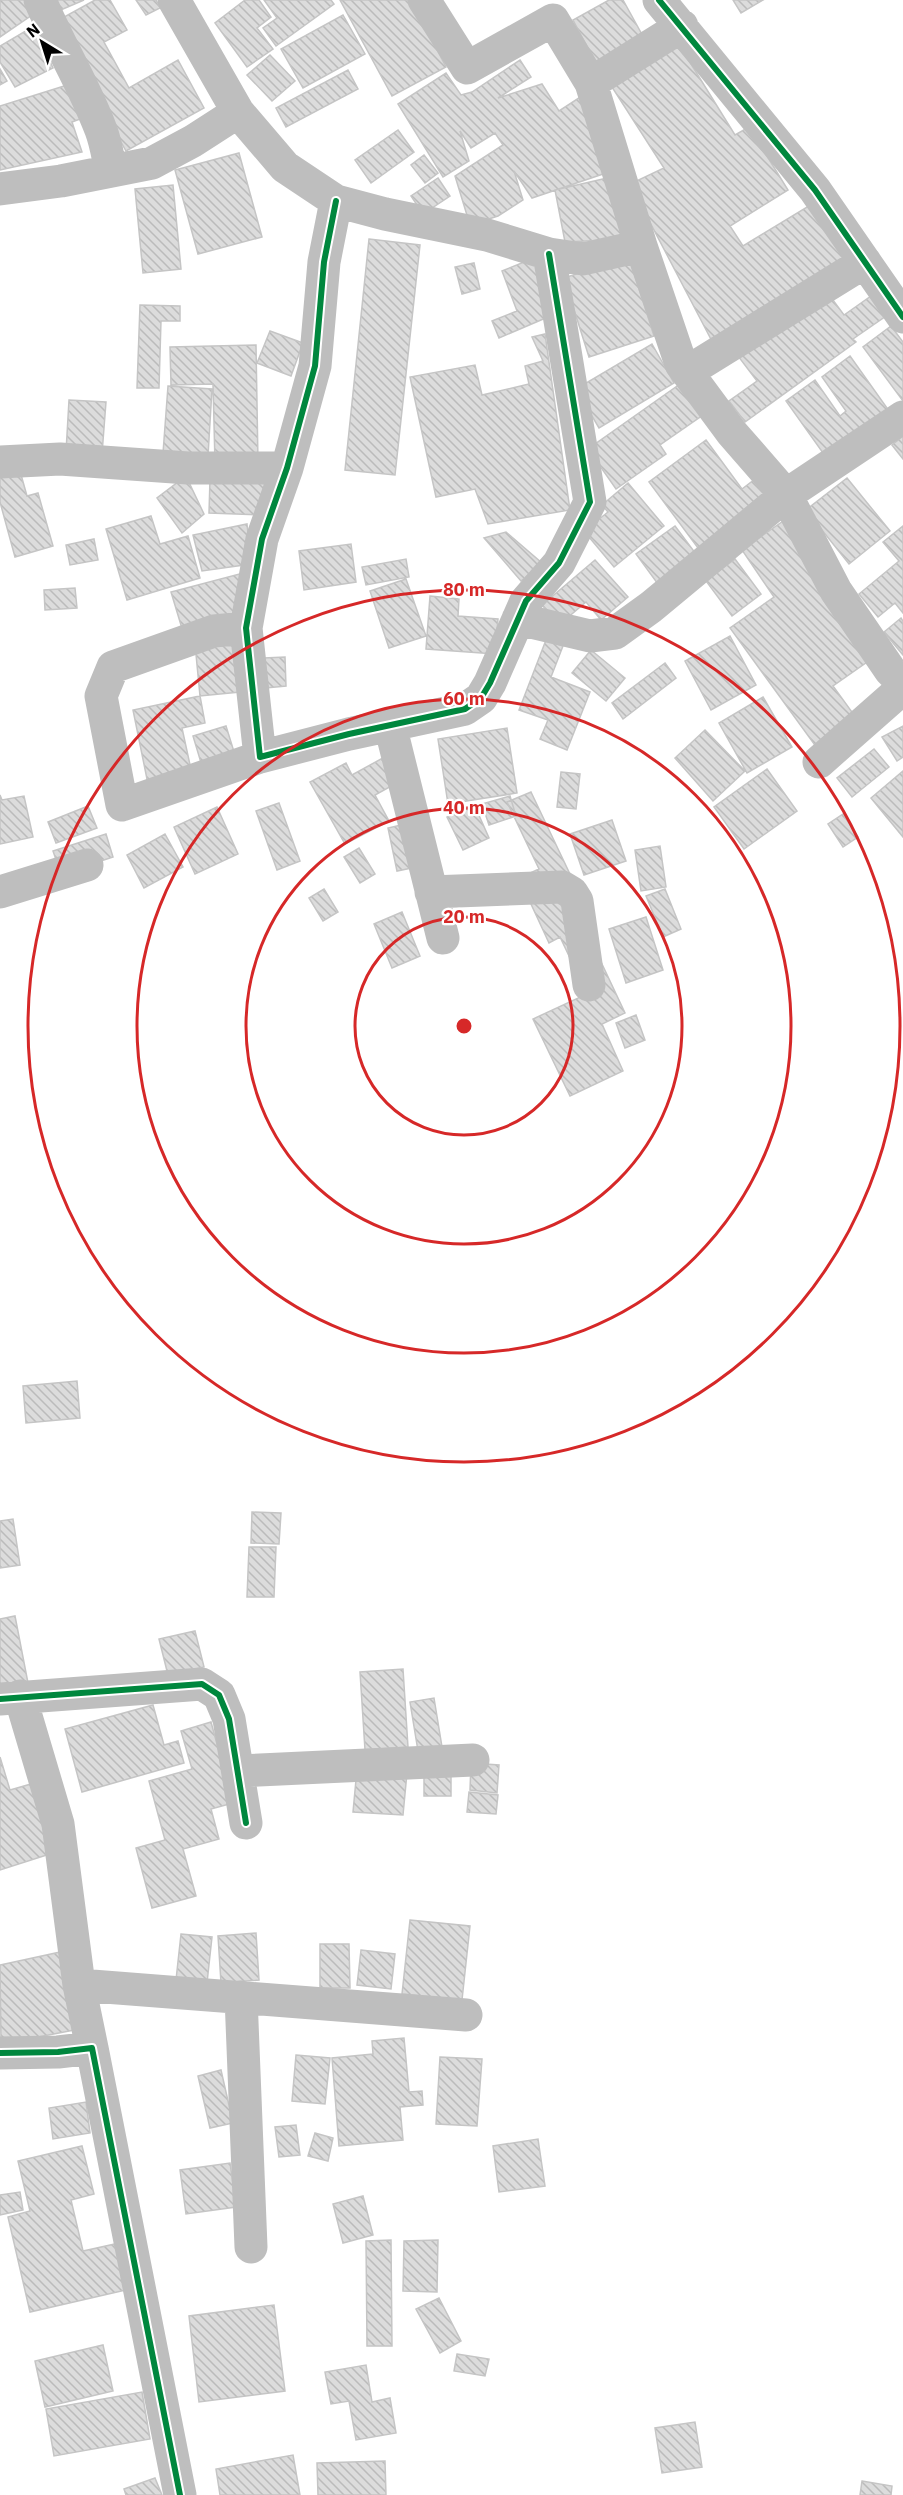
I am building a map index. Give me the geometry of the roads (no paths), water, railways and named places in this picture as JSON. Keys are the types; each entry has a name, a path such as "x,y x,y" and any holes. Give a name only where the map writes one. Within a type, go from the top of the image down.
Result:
{"street":[{"path":"40,0 91,105 102,133 111,171"},
{"path":"174,0 238,112 285,167 336,201 487,236 549,254 583,259 641,246"},
{"path":"424,0 466,68 553,20 591,83 641,246 681,364 732,433 786,495 836,591 890,670 903,685 819,762"},
{"path":"659,0 815,190 903,317"},
{"path":"591,83 682,26"},
{"path":"0,189 61,181 152,163 194,141 238,112"},
{"path":"260,757 246,628 262,539 287,468 315,366 324,262 336,201"},
{"path":"246,628 214,631 113,667 101,696 122,804 260,757 465,709 481,698 490,683 526,601 559,563 590,502 549,254"},
{"path":"687,372 864,262"},
{"path":"518,620 590,636 615,633 651,607 786,495 903,417"},
{"path":"0,462 60,459 188,468 287,468"},
{"path":"390,725 443,938"},
{"path":"0,892 87,865"},
{"path":"431,892 562,887 572,893 577,901 589,985"},
{"path":"180,2495 79,1985 58,1824 10,1697 202,1684 219,1695 229,1719 246,1823"},
{"path":"238,1771 473,1760"},
{"path":"79,1985 466,2015"},
{"path":"241,1997 251,2247"},
{"path":"0,2053 58,2052 92,2048"}]}
